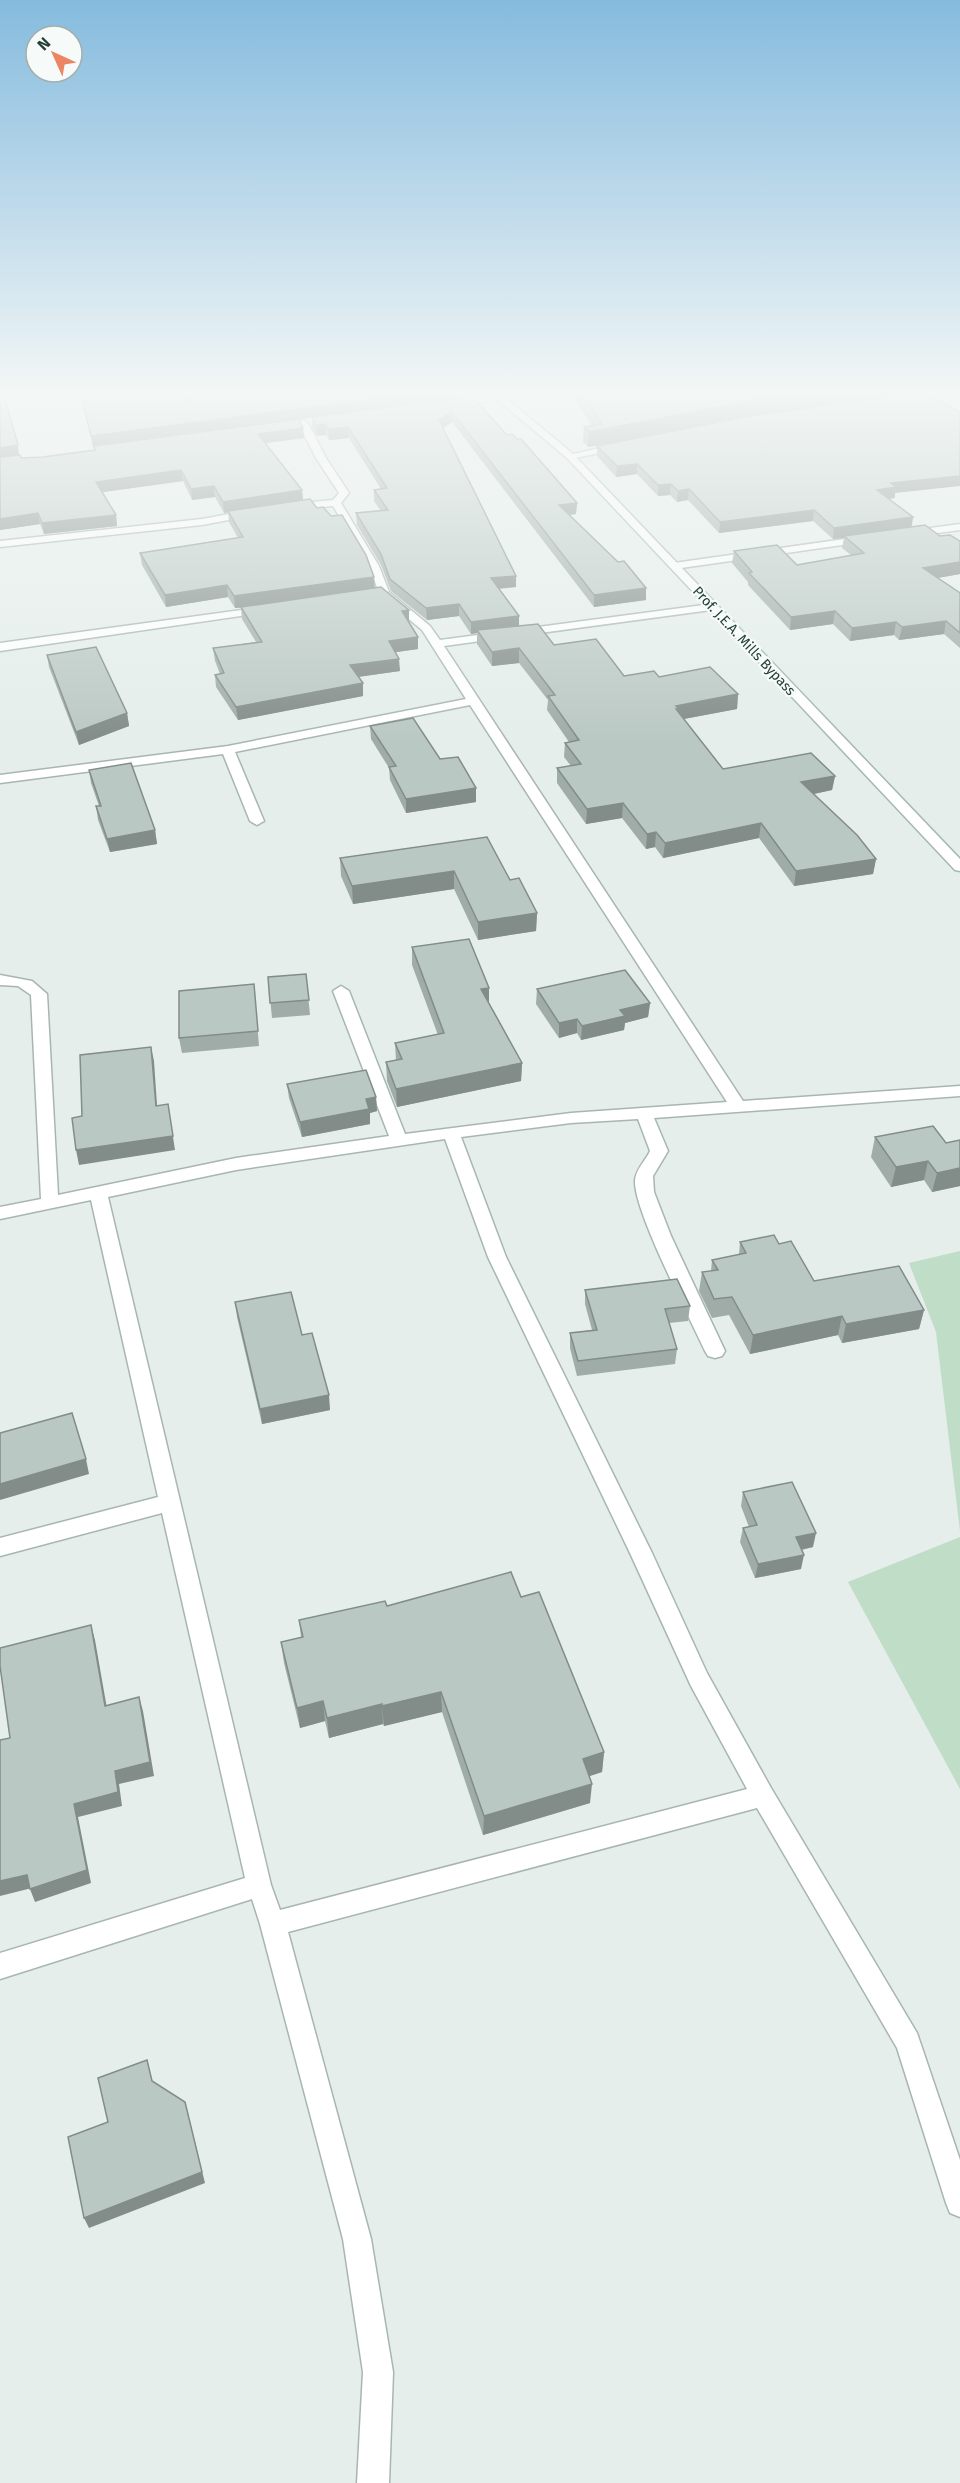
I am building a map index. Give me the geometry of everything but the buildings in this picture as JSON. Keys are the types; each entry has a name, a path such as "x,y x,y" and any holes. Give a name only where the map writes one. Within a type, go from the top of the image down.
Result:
{"street":[{"path":"341,511 374,566 378,593 426,627 738,1106"},
{"name":"Prof. J.E.A. Mills Bypass","path":"622,511 960,867"},
{"path":"0,544 202,522 258,512"},
{"path":"674,566 960,527"},
{"path":"930,531 950,542"},
{"path":"436,644 711,607"},
{"path":"0,647 279,608"},
{"path":"0,779 228,750 473,701"},
{"path":"228,750 257,821"},
{"path":"0,980 19,981 32,985 39,994 50,1203"},
{"path":"341,991 398,1139"},
{"path":"0,1213 236,1164 451,1132 571,1118 960,1091"},
{"path":"644,1113 659,1151 647,1171 644,1180 645,1189 657,1222 715,1351"},
{"path":"451,1132 497,1257 641,1553 699,1679 763,1796 908,2042 960,2203"},
{"path":"98,1193 259,1885 273,1924 357,2239 378,2372 373,2483"},
{"path":"0,1547 169,1503"},
{"path":"273,1924 763,1796"},
{"path":"0,1966 259,1885"}],"green space":[{"path":"960,1251 960,1531 936,1332 909,1263"},
{"path":"960,1537 960,1789 848,1582"}]}
